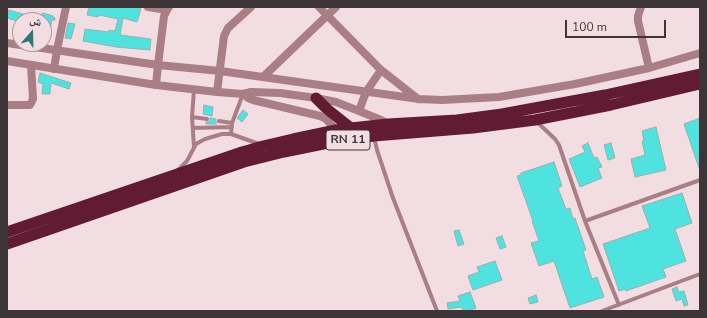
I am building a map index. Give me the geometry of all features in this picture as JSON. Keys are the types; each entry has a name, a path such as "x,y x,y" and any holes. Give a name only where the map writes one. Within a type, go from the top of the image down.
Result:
{"highway":[{"path":"662,83 700,70"},
{"name":"RN 11","path":"7,232 172,175 263,146 336,130 388,124 457,120 502,114 605,95 700,74"},
{"name":"RN 11","path":"7,244 244,162 320,144 374,136 474,128 536,120 612,105 700,84"},
{"path":"316,98 327,109 352,128"}],"street":[{"path":"54,69 66,7"},
{"path":"148,7 167,8 164,16 156,85"},
{"path":"217,92 224,36 228,28 251,7"},
{"path":"319,7 381,70 419,99"},
{"path":"263,77 336,7"},
{"path":"641,7 638,21 649,68"},
{"path":"7,43 158,65 220,71 419,99 442,100 499,97 575,84 649,68 700,53"},
{"path":"7,61 194,90 243,94 251,92 280,93 316,98 336,102 388,124"},
{"path":"7,105 30,105 33,99 31,65"},
{"path":"359,111 366,92 381,70"},
{"path":"243,94 253,100 320,116 328,121 336,130"}],"lane":[{"path":"194,90 192,117 194,148"},
{"path":"231,134 232,125 243,94"},
{"path":"192,117 206,119"},
{"path":"536,120 559,145 585,221 619,305"},
{"path":"219,121 232,125"},
{"path":"193,128 232,125"},
{"path":"172,175 187,161 196,144 205,139 222,134 231,134 263,146"},
{"path":"374,136 377,150 391,191 437,311"},
{"path":"585,221 700,180"},
{"path":"602,311 700,274"}],"building":[{"path":"89,7 136,7 141,9 137,22 123,18 120,35 151,39 150,50 116,47 83,41 85,29 109,32 109,30 115,31 118,19 99,15 98,17 87,15"},
{"path":"9,10 16,12 12,12 12,20 7,18"},
{"path":"68,23 75,24 71,39 65,38"},
{"path":"40,73 71,83 69,89 51,83 50,94 42,94 43,84 38,82"},
{"path":"204,105 213,107 212,116 203,114"},
{"path":"243,110 248,114 242,122 237,118"},
{"path":"210,118 216,119 217,124 206,124 206,122 210,121"},
{"path":"700,118 700,168 699,168 684,124"},
{"path":"656,127 666,170 635,177 631,159 645,155 642,141 644,141 642,131"},
{"path":"588,143 594,158 597,157 602,167 598,168 602,178 580,187 569,159 585,152 582,146"},
{"path":"611,143 615,158 608,160 604,145"},
{"path":"554,162 562,186 558,188 566,209 570,208 573,219 575,218 586,250 583,251 592,279 597,277 604,297 570,308 554,261 539,266 531,243 539,241 517,176 521,175 521,173"},
{"path":"682,193 692,223 675,229 686,261 663,269 666,277 626,291 626,289 619,291 603,244 650,228 642,206"},
{"path":"459,230 464,244 458,246 454,231"},
{"path":"502,236 506,247 500,249 496,238"},
{"path":"495,261 502,280 473,290 468,276 479,272 477,267"},
{"path":"677,287 679,292 684,291 688,305 684,306 682,299 676,301 672,289"},
{"path":"470,292 476,308 467,311 463,311 462,307 448,309 447,303 460,301 458,296"},
{"path":"536,295 538,302 530,304 528,298"}]}
